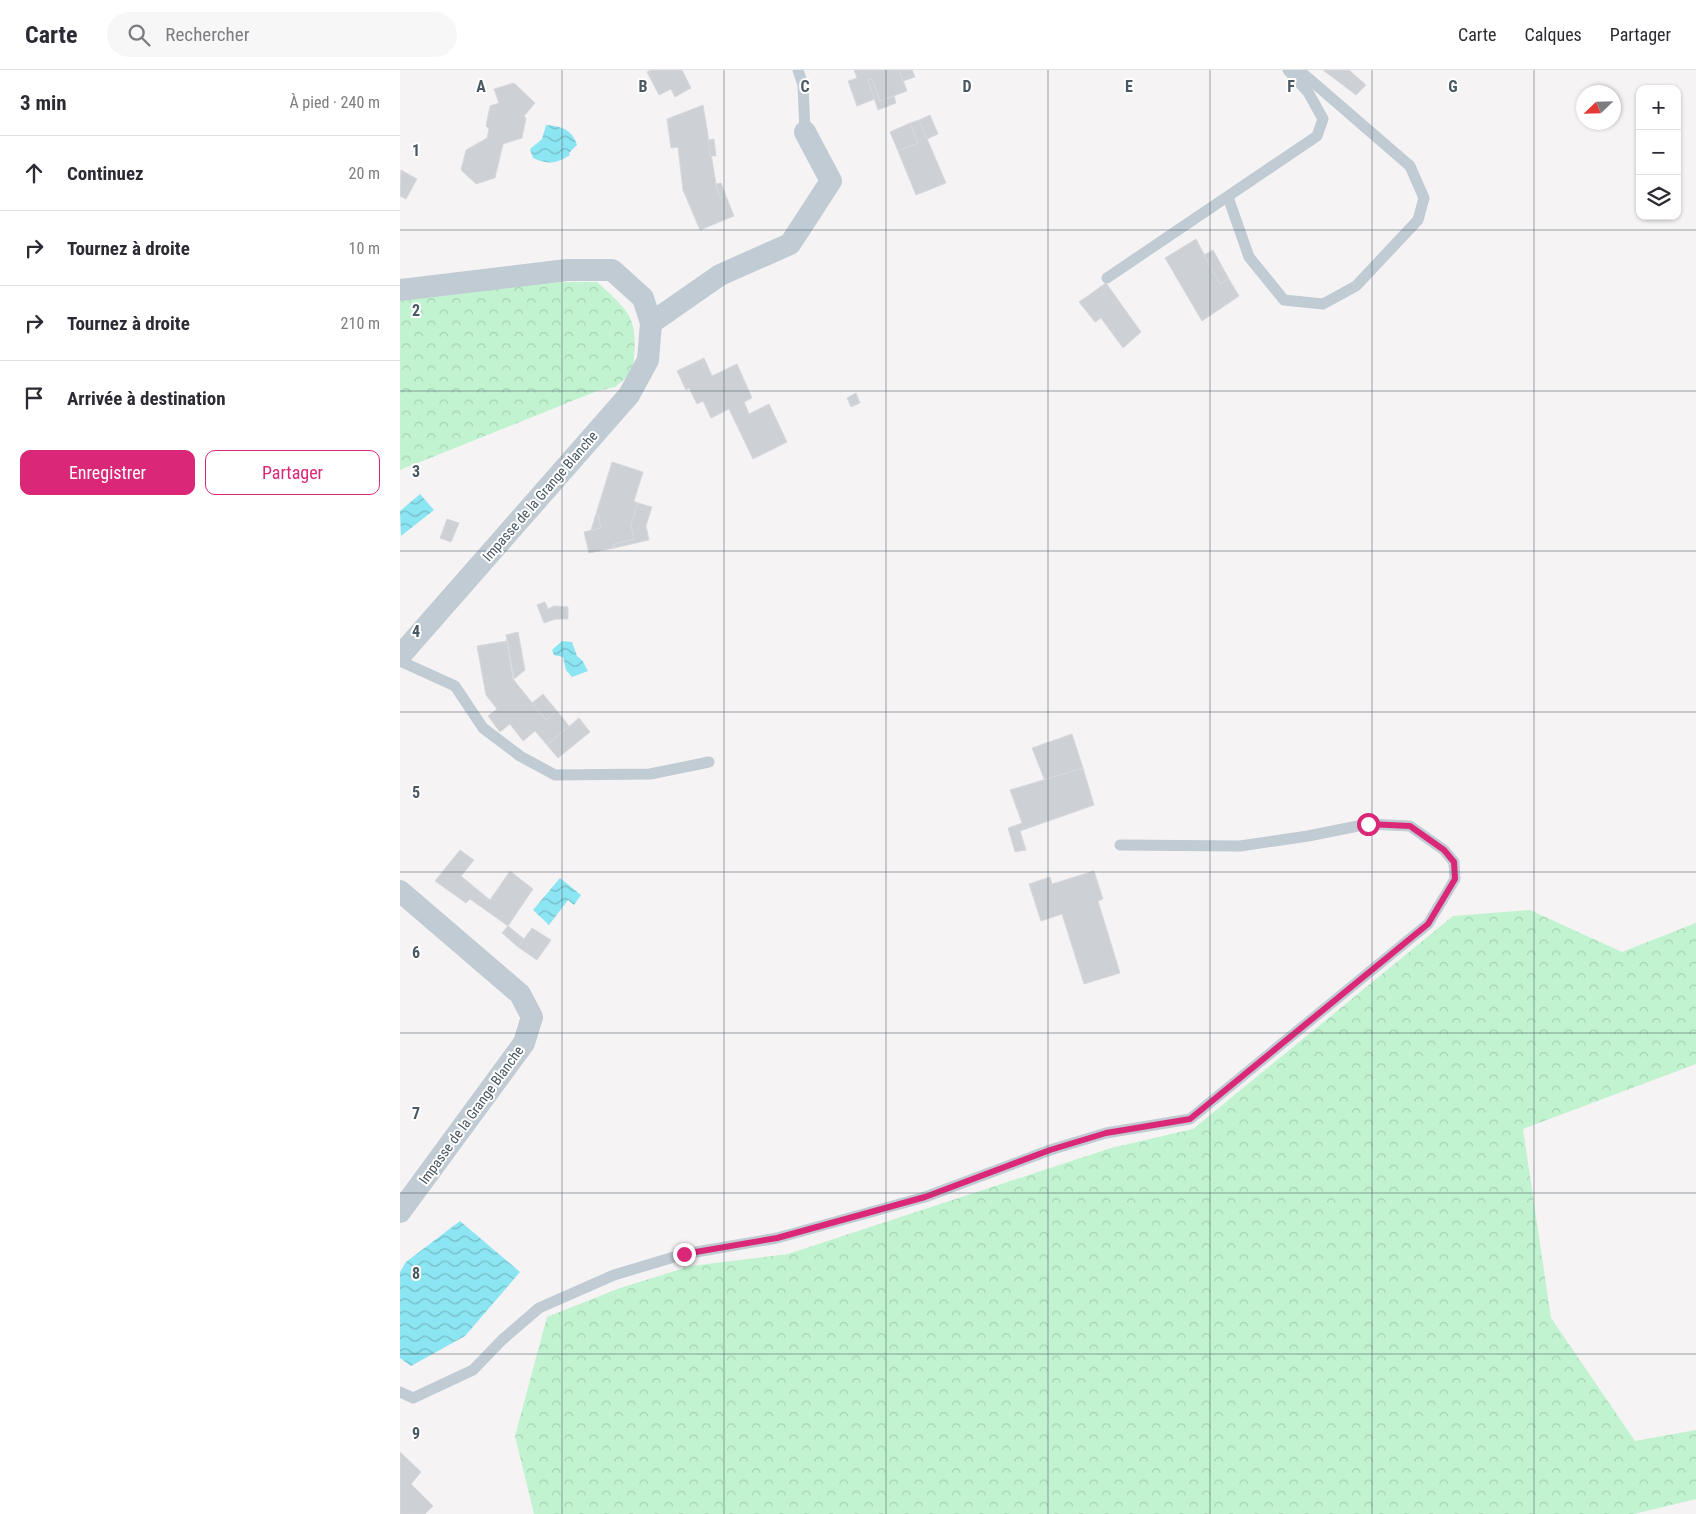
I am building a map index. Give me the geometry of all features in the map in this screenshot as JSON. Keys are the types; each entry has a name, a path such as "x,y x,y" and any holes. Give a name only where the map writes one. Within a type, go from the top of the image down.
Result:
{"street":[{"path":"651,323 720,274 790,244 831,181 805,132"},
{"name":"Impasse de la Grange Blanche","path":"400,290 567,270 612,270 643,298 651,323 648,360 629,394 400,656"},
{"name":"Impasse de la Grange Blanche","path":"400,891 520,994 532,1017 524,1043 400,1212"}],"lane":[{"path":"798,70 803,85 805,132"},
{"path":"1107,278 1318,136 1323,119 1308,92 1288,70"},
{"path":"1228,197 1249,258 1284,300 1323,304 1356,286 1418,220 1424,198 1410,166 1299,70"},
{"path":"400,661 455,686 483,728 520,756 555,776 650,774 709,762"},
{"path":"400,1392 413,1398 472,1370 502,1340 539,1308 614,1275 684,1254 777,1238 925,1197 1050,1150 1106,1133 1190,1119 1428,924 1455,879 1454,862 1444,850 1410,826 1368,824 1308,836 1240,846 1120,845"}],"green space":[{"path":"552,282 597,282 620,303 627,312 634,329 633,372 615,387 597,391 400,470 400,301"},
{"path":"1530,910 1622,952 1696,923 1696,1064 1523,1129 1551,1318 1635,1441 1696,1430 1696,1499 1634,1514 534,1514 515,1436 547,1317 620,1288 691,1266 788,1254 1111,1148 1193,1129 1453,916"}],"water":[{"path":"546,125 557,126 573,136 577,145 569,153 570,155 559,161 551,162 533,158 530,149 542,139"},
{"path":"420,494 434,510 401,536 400,511"},
{"path":"562,641 572,642 577,656 582,660 588,671 572,677 566,670 563,657 554,655 552,650"},
{"path":"560,878 581,895 574,905 568,900 549,925 533,910"},
{"path":"460,1221 520,1272 465,1336 411,1366 400,1358 400,1272 406,1262"}],"building":[{"path":"651,70 682,70 691,88 675,97 671,89 659,95 647,72"},
{"path":"854,70 899,70 907,91 880,101 872,79 868,80 875,99 857,106 848,81 857,78"},
{"path":"899,70 912,70 915,77 903,81"},
{"path":"1323,70 1349,70 1366,85 1356,95"},
{"path":"872,79 880,101 894,96 896,103 878,110 868,80"},
{"path":"514,83 535,103 524,116 526,118 522,138 503,144 495,178 476,184 461,170 466,150 487,138 489,129 486,126 490,106 499,103 494,89"},
{"path":"703,105 716,184 720,198 726,196 734,216 700,230 683,190 678,147 671,148 667,119"},
{"path":"930,115 938,134 927,139 919,120"},
{"path":"919,120 946,183 916,195 898,151 918,143 910,123"},
{"path":"910,123 918,143 898,151 890,132"},
{"path":"714,139 716,156 710,156 708,140"},
{"path":"401,170 417,179 406,199 400,196"},
{"path":"721,183 726,196 720,198 716,184"},
{"path":"1196,239 1220,284 1229,279 1239,296 1202,321 1165,258"},
{"path":"1213,250 1229,279 1220,284 1204,255"},
{"path":"1106,283 1141,332 1123,348 1101,318 1095,322 1079,302"},
{"path":"704,358 712,376 737,364 752,398 744,402 749,414 769,404 787,442 753,459 729,409 711,418 703,401 697,404 689,388 686,390 677,371"},
{"path":"856,393 860,403 851,407 847,398"},
{"path":"612,462 643,472 634,501 638,503 631,525 634,539 614,544 614,548 589,553 584,532 601,528 598,514 596,514"},
{"path":"638,503 652,507 646,526 649,540 614,548 614,544 634,539 631,525"},
{"path":"596,514 598,514 601,528 591,530"},
{"path":"447,519 459,523 451,542 440,538"},
{"path":"545,602 548,609 554,606 568,607 568,619 556,619 544,623 537,605"},
{"path":"518,632 525,670 514,679 506,635"},
{"path":"507,641 513,679 546,720 557,711 569,726 547,745 535,731 523,741 510,724 500,732 488,716 497,709 486,695 477,646"},
{"path":"543,694 557,711 546,720 532,703"},
{"path":"579,718 590,732 558,758 547,745"},
{"path":"1072,734 1083,768 1045,781 1032,748"},
{"path":"1083,768 1094,805 1020,831 1026,850 1015,852 1008,828 1022,823 1010,790"},
{"path":"460,850 474,860 461,876 490,900 510,871 533,889 508,926 470,899 466,903 435,881"},
{"path":"1094,871 1103,899 1098,901 1120,973 1084,984 1062,914 1041,921 1029,884 1050,877 1052,884"},
{"path":"508,926 524,939 518,947 502,933"},
{"path":"532,928 551,940 537,960 518,947"},
{"path":"400,1452 421,1472 411,1484 433,1506 425,1514 400,1514"}],"route":[{"path":"684,1254 777,1238 925,1197 1050,1150 1106,1133 1190,1119 1428,924 1446,895 1455,879 1454,862 1444,850 1410,826 1368,824"}]}
